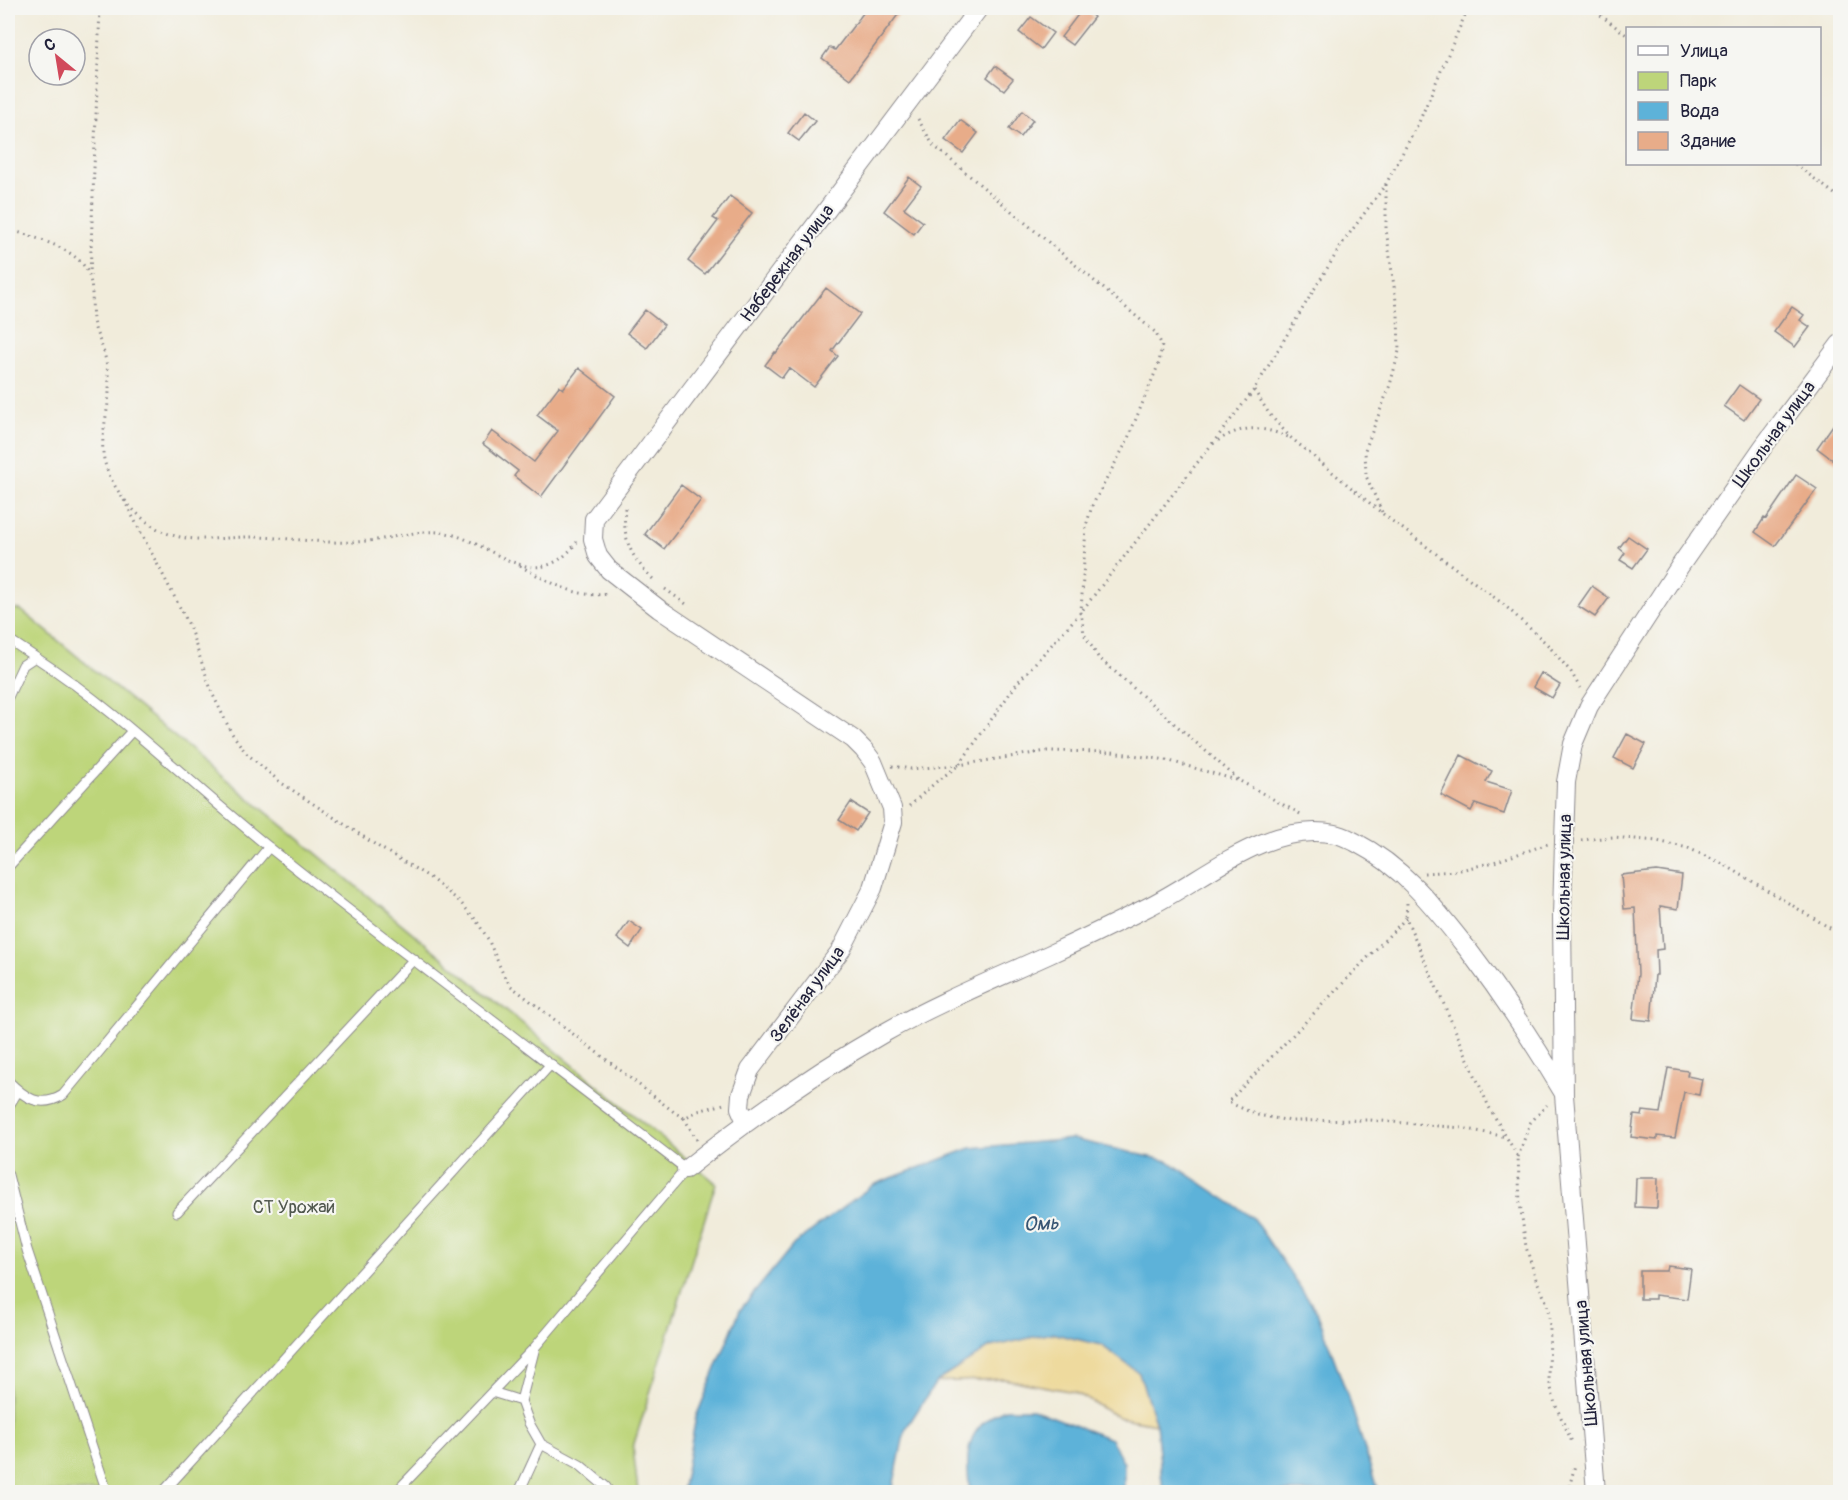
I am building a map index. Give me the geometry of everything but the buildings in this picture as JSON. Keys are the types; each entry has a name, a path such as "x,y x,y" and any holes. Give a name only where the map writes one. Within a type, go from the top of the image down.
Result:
{"street":[{"name":"Набережная улица","path":"594,519 980,8"},
{"name":"Школьная улица","path":"1596,1492 1564,1095 1562,917 1566,782 1573,744 1589,706 1680,566 1763,447 1840,344"},
{"path":"594,519 593,539 598,556 609,570 659,609 853,739 864,750 873,762 892,808 894,822"},
{"name":"Зелёная улица","path":"743,1115 741,1095 750,1070 841,950 873,888 894,822"},
{"path":"686,1169 743,1115 794,1088 885,1032 963,993 1151,906 1251,848 1305,830 1338,834 1373,851 1409,880 1438,912 1498,990 1530,1036 1564,1095"}],"lane":[{"path":"8,639 57,671 269,847 686,1169 535,1347 396,1492"},
{"path":"8,697 23,665 35,657"},
{"path":"8,867 132,731"},
{"path":"8,1081 18,1091 38,1102 52,1102 63,1095 269,847"},
{"path":"177,1212 414,959"},
{"path":"163,1492 551,1064"},
{"path":"8,1107 18,1091"},
{"path":"8,1175 27,1250 107,1492"},
{"path":"535,1347 521,1401 530,1423 541,1444 580,1465 609,1492"},
{"path":"492,1392 521,1401"},
{"path":"519,1492 541,1444"}],"path":[{"path":"100,8 90,278 93,324 105,353 109,387 102,453 110,478 124,500 188,623 213,694 231,732 246,753 280,782 429,877 459,901 476,920 488,939 504,976 511,986 631,1080 684,1118 706,1152"},
{"path":"894,822 936,782 959,765 1018,682 1081,612 1254,390 1332,260 1386,184 1419,122 1468,8"},
{"path":"1591,8 1626,34"},
{"path":"910,99 921,127 933,145 1155,332 1162,345 1159,363 1126,443 1092,506 1086,526 1081,612 1084,634 1098,657 1240,781"},
{"path":"1796,165 1840,198"},
{"path":"1383,514 1366,476 1365,450 1399,351 1398,315 1386,229 1386,184"},
{"path":"8,229 46,242 68,253 84,265 90,278"},
{"path":"1254,390 1270,415 1290,437 1383,514 1503,604 1547,644 1571,672 1589,706"},
{"path":"1209,446 1227,434 1248,428 1270,429 1290,437"},
{"path":"124,500 145,520 164,532 189,539 214,540 243,537 366,542 418,532 441,532 464,539 563,590 598,595 634,590"},
{"path":"626,504 627,543 639,566 658,584 693,608"},
{"path":"516,564 536,567 553,563 569,553 594,519"},
{"path":"873,762 911,769 959,765 1047,751 1112,752 1166,760 1240,781 1311,819"},
{"path":"1518,1157 1489,1107 1406,918 1409,880 1494,862 1542,845 1564,841 1613,837 1657,841 1688,848 1725,865 1840,934"},
{"path":"1406,918 1228,1102 1257,1115 1291,1121 1370,1120 1462,1128 1507,1137"},
{"path":"1564,1095 1546,1105 1530,1123 1518,1157 1520,1203 1526,1247 1536,1279 1547,1303 1550,1326 1549,1380 1555,1404 1574,1447"},
{"path":"684,1118 713,1105 728,1103 743,1115"},
{"path":"1568,1492 1577,1457"}],"green space":[{"name":"СТ Урожай","path":"8,608 21,610 716,1183 633,1447 638,1492 8,1492"}],"sand":[{"path":"1051,1333 1101,1345 1139,1373 1156,1424 1118,1417 1074,1392 1004,1379 936,1382 990,1347"}],"water":[{"name":"Омь","path":"1072,1139 1168,1161 1252,1217 1317,1312 1350,1402 1378,1492 1163,1492 1156,1424 1139,1373 1101,1345 1051,1333 990,1347 936,1382 905,1430 892,1492 682,1492 696,1417 740,1310 794,1244 873,1185 971,1148"},
{"path":"1005,1409 1032,1409 1111,1439 1124,1463 1124,1492 970,1492 968,1453 975,1433 992,1416"}]}
